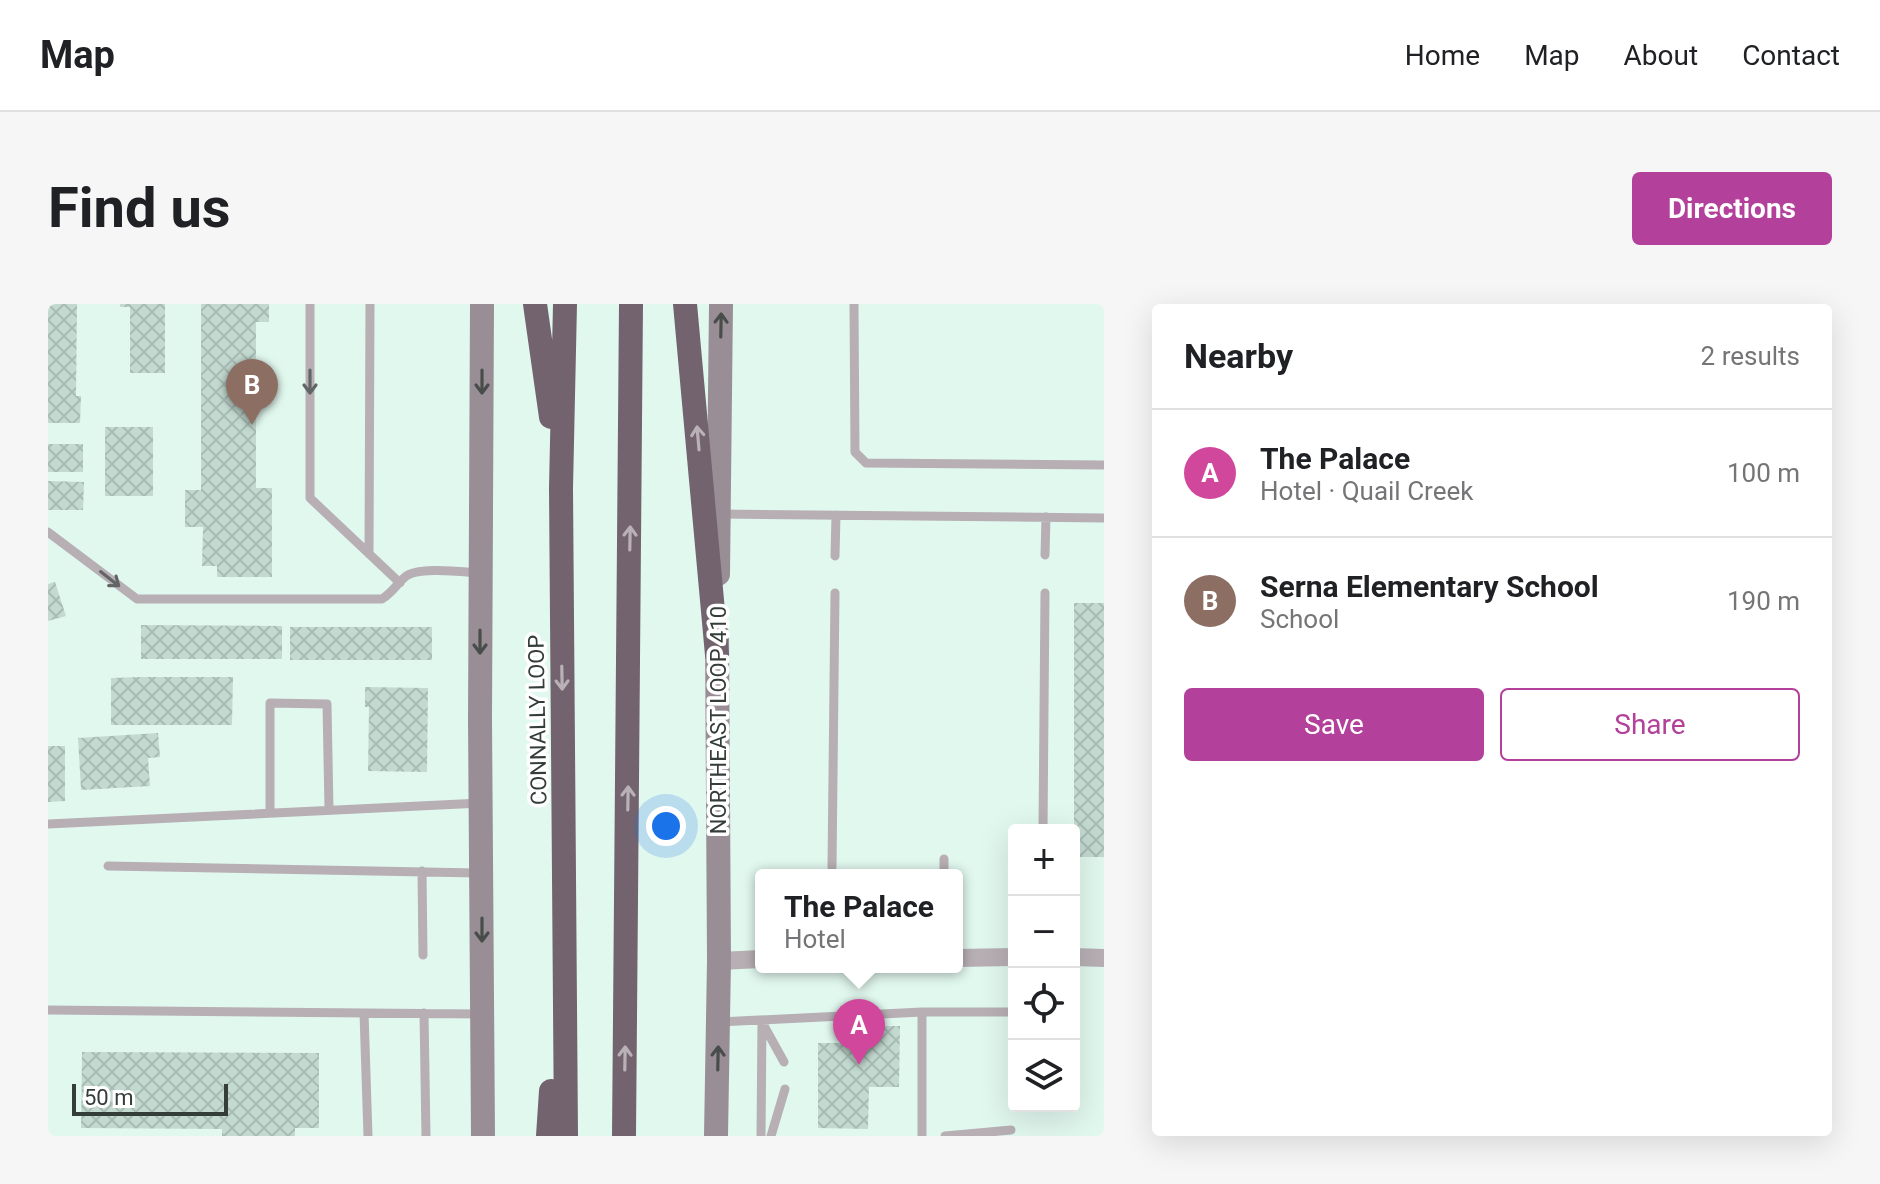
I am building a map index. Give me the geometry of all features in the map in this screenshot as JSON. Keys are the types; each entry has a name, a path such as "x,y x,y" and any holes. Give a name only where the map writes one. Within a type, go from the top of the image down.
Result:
{"highway":[{"path":"535,304 561,488"},
{"name":"CONNALLY LOOP","path":"565,304 561,488 566,1136"},
{"path":"624,1136 631,304"},
{"path":"685,304 717,655"},
{"path":"548,1136 564,877"}],"main road":[{"path":"482,304 483,1136"},
{"name":"NORTHEAST LOOP 410","path":"716,1136 721,304"}],"street":[{"path":"963,958 1008,957"},
{"path":"1080,957 1104,958"},
{"path":"719,961 755,959"}],"lane":[{"path":"310,304 310,498 400,583"},
{"path":"369,554 370,304"},
{"path":"854,304 855,452 866,463 1104,465"},
{"path":"719,514 1104,518"},
{"path":"835,556 836,515"},
{"path":"1045,555 1046,517"},
{"path":"48,532 137,599 382,599 406,574 421,571 481,573"},
{"path":"832,867 835,593"},
{"path":"1043,824 1045,593"},
{"path":"270,813 270,703 327,704 329,810"},
{"path":"48,824 481,803"},
{"path":"944,859 944,869"},
{"path":"108,866 481,873"},
{"path":"422,871 423,955"},
{"path":"48,1010 482,1014"},
{"path":"719,1022 922,1012 1008,1012"},
{"path":"922,1012 922,1136"},
{"path":"364,1013 368,1136"},
{"path":"424,1013 426,1136"},
{"path":"762,1021 784,1062"},
{"path":"761,1136 762,1021"},
{"path":"771,1136 785,1089"},
{"path":"945,1136 1011,1130"}],"building":[{"path":"48,304 77,304 76,396 81,396 80,423 48,423"},
{"path":"120,304 165,304 165,373 130,373 130,307 120,307"},
{"path":"201,304 269,304 269,322 256,322 256,488 272,488 272,577 217,577 217,566 202,566 203,527 185,527 185,490 201,490"},
{"path":"105,427 153,427 153,496 105,496"},
{"path":"48,444 83,444 83,472 48,472"},
{"path":"48,481 84,482 83,510 48,510"},
{"path":"55,582 66,616 48,621 48,584"},
{"path":"1074,603 1104,603 1104,857 1080,857 1080,824 1074,824"},
{"path":"141,625 282,626 282,659 141,659"},
{"path":"290,627 432,627 432,660 290,660"},
{"path":"233,677 232,725 111,725 111,678"},
{"path":"365,687 428,688 427,772 368,771 369,707 365,707"},
{"path":"158,733 160,757 148,758 150,786 81,790 78,738"},
{"path":"48,746 65,746 65,801 48,802"},
{"path":"849,1026 900,1026 899,1087 869,1087 868,1129 818,1128 818,1043 849,1043"},
{"path":"82,1052 319,1053 319,1128 295,1128 295,1136 222,1136 222,1129 81,1128"}],"place":[{"name":"Serna Elementary School","path":"252,425"},
{"name":"The Palace","path":"859,1065"}]}
